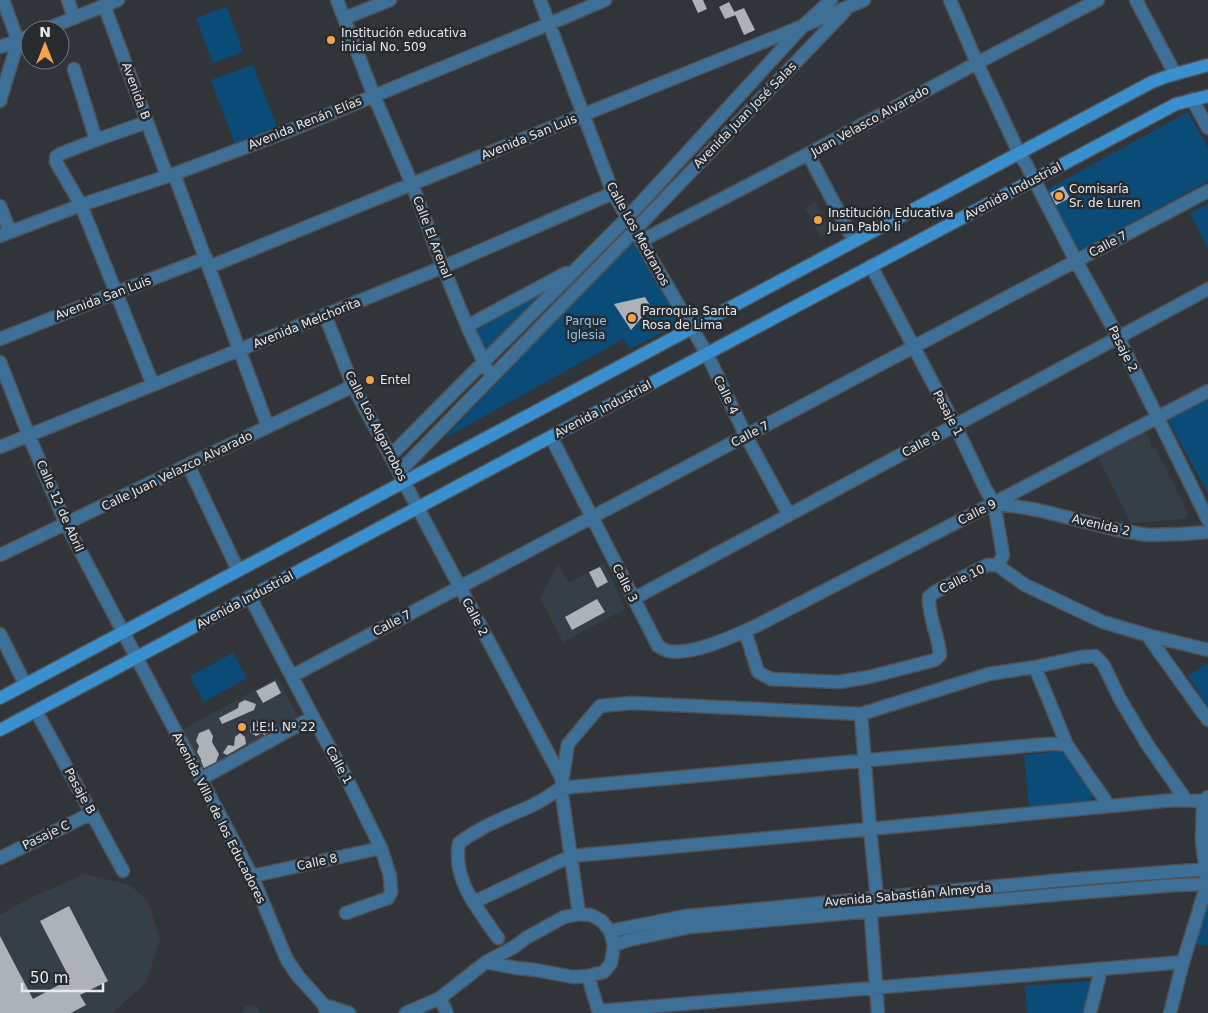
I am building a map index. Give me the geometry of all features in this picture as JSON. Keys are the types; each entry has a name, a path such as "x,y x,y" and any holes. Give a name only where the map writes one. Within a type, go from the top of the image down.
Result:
{"street":[{"path":"0,101 18,41 3,0"},
{"path":"68,0 74,18"},
{"path":"69,20 118,0"},
{"name":"Calle El Arenal","path":"337,0 374,96 412,184 467,326 491,378"},
{"path":"345,18 390,0"},
{"name":"Calle Los Medranos","path":"540,0 613,194 692,328"},
{"name":"Avenida Renán Elías","path":"5,234 286,132 605,0"},
{"name":"Avenida Juan José Salas","path":"390,456 627,218 803,26 830,0"},
{"name":"Avenida San Luis","path":"0,339 115,293 208,263 412,184 803,26 852,3 864,0"},
{"name":"Pasaje 2","path":"950,0 1019,153 1118,337 1208,520"},
{"name":"Juan Velasco Alvarado","path":"638,236 808,154 1098,0"},
{"path":"1136,0 1175,74"},
{"name":"Avenida Juan José Salas","path":"401,477 491,378 638,236 724,135 852,3"},
{"name":"Avenida B","path":"104,6 147,122 208,263 268,427"},
{"path":"0,47 18,41"},
{"path":"0,698 238,570 401,477 692,328 1152,82 1208,65"},
{"path":"74,69 96,140"},
{"name":"Avenida Industrial","path":"0,730 1176,104 1208,96"},
{"path":"1192,99 1208,128"},
{"path":"147,122 60,154 56,157 56,162 81,205 153,385"},
{"path":"712,125 724,135"},
{"path":"808,154 854,241"},
{"name":"Calle 7","path":"292,676 1208,192"},
{"name":"Avenida Melchorita","path":"0,447 326,315 613,194"},
{"path":"0,206 5,234"},
{"path":"467,326 580,266"},
{"name":"Pasaje 1","path":"871,266 994,503 1003,555 998,565"},
{"name":"Calle 8","path":"634,599 1208,289"},
{"name":"Calle Los Algarrobos","path":"326,315 353,386 418,508"},
{"name":"Calle 4","path":"692,328 707,354 746,436 789,515"},
{"name":"Calle 12 de Abril","path":"0,362 66,524 129,645"},
{"name":"Calle Juan Velazco Alvarado","path":"0,555 353,386"},
{"name":"Calle 9","path":"745,631 1208,390"},
{"name":"Calle 3","path":"551,437 658,646 667,651 691,650 745,631"},
{"path":"188,465 238,570"},
{"name":"Avenida 2","path":"994,503 1038,510 1118,530 1148,535 1208,532"},
{"name":"Calle 2","path":"418,508 513,685 561,784"},
{"name":"Calle 10","path":"745,631 758,672 771,679 839,682 869,677 935,660 940,655 940,646 929,605 929,597 987,565 998,565 1025,585 1103,622 1208,650"},
{"name":"Calle 1","path":"250,597 382,848 390,876 391,892 388,898 346,913"},
{"path":"0,634 25,684"},
{"path":"1148,635 1208,720"},
{"name":"Avenida Villa de los Educadores","path":"129,645 252,876 287,960 325,1009"},
{"path":"578,914 561,784 568,744 600,706 631,704 861,714 989,674 1095,656 1104,664 1120,699 1147,744 1186,800"},
{"path":"1035,666 1067,745 1109,806"},
{"name":"Pasaje B","path":"36,711 123,871"},
{"path":"861,714 870,829 878,1013"},
{"path":"201,779 313,717"},
{"path":"498,938 464,886 459,871 457,854 459,843 497,820 535,804 561,784 1047,744 1067,745"},
{"path":"474,902 571,856 1186,800 1206,804 1202,840 1208,884 1183,962 1170,1013"},
{"name":"Pasaje C","path":"0,858 92,812"},
{"name":"Calle 8","path":"252,876 382,848"},
{"name":"Avenida Sabastián Almeyda","path":"614,945 690,927 873,903 1063,880 1207,869"},
{"name":"Avenida Sabastián Almeyda","path":"610,930 686,916 873,903 1063,894 1208,884"},
{"path":"406,1013 440,998 486,962 564,917 578,914 591,915 602,921 610,930 614,945 611,962 604,972 588,976 573,977 486,962"},
{"path":"514,947 516,968"},
{"path":"588,976 599,1012 1183,962"},
{"path":"1090,1013 1101,969"},
{"path":"440,998 447,1013"},
{"path":"325,1009 349,1013"}],"shaded area":[{"name":"Institución Educativa Juan Pablo Ii","path":"815,202 831,232 821,238 805,208"},
{"path":"1143,433 1150,438 1152,448 1156,449 1188,513 1185,519 1131,523 1097,455"},
{"path":"604,563 625,609 563,642 540,598 558,564 569,583"},
{"name":"I.E.I. Nº 22","path":"277,678 302,724 206,775 182,730"},
{"path":"85,874 130,885 148,901 160,939 146,983 112,1013 0,1013 0,915 30,898"},
{"path":"254,1004 262,1013 242,1013 245,1007"}],"green space":[{"path":"227,7 243,52 213,63 196,18"},
{"path":"253,65 279,131 236,147 211,80"},
{"path":"1188,112 1208,148 1208,181 1080,251 1046,190"},
{"path":"1208,204 1208,249 1190,213"},
{"name":"Parque Iglesia","path":"633,242 681,323 630,349 623,339 443,439 591,284"},
{"path":"564,278 485,357 471,331"},
{"path":"1208,399 1208,493 1168,420"},
{"path":"233,653 247,678 204,702 190,676"},
{"path":"1208,663 1208,707 1188,676"},
{"path":"1067,750 1093,793 1090,803 1029,807 1024,755"},
{"path":"1208,902 1208,945 1195,944"},
{"path":"1093,981 1085,1013 1027,1013 1025,986"}],"building":[{"path":"692,0 703,0 707,9 698,13"},
{"path":"729,2 736,15 725,19 719,7"},
{"path":"744,8 755,30 744,35 734,12"},
{"name":"Comisaría Sr. de Luren","path":"1063,186 1070,198 1056,205 1050,193"},
{"name":"Parroquia Santa Rosa de Lima","path":"645,297 651,307 631,330 614,304"},
{"path":"600,567 608,582 597,588 589,572"},
{"path":"597,599 605,612 572,630 565,617"},
{"path":"275,681 281,693 263,703 256,691"},
{"path":"245,700 256,704 254,710 222,724 219,718 238,708 239,703"},
{"path":"256,720 264,727 268,723 272,723 277,728 264,735 262,733 256,736 250,732 251,725"},
{"path":"209,729 213,736 212,742 219,754 216,762 204,768 197,752 199,746 196,741 199,733"},
{"path":"240,733 245,737 246,744 227,755 223,753 228,745 234,746 235,737"},
{"path":"69,906 108,981 80,995 86,1005 71,1013 0,1013 0,936 33,999 70,979 40,921"}],"place":[{"name":"Institución educativa inicial No. 509","path":"331,40"},
{"name":"Comisaría Sr. de Luren","path":"1059,196"},
{"name":"Institución Educativa Juan Pablo Ii","path":"818,220"},
{"name":"Parroquia Santa Rosa de Lima","path":"632,318"},
{"name":"Entel","path":"370,380"},
{"name":"I.E.I. Nº 22","path":"242,727"}]}
